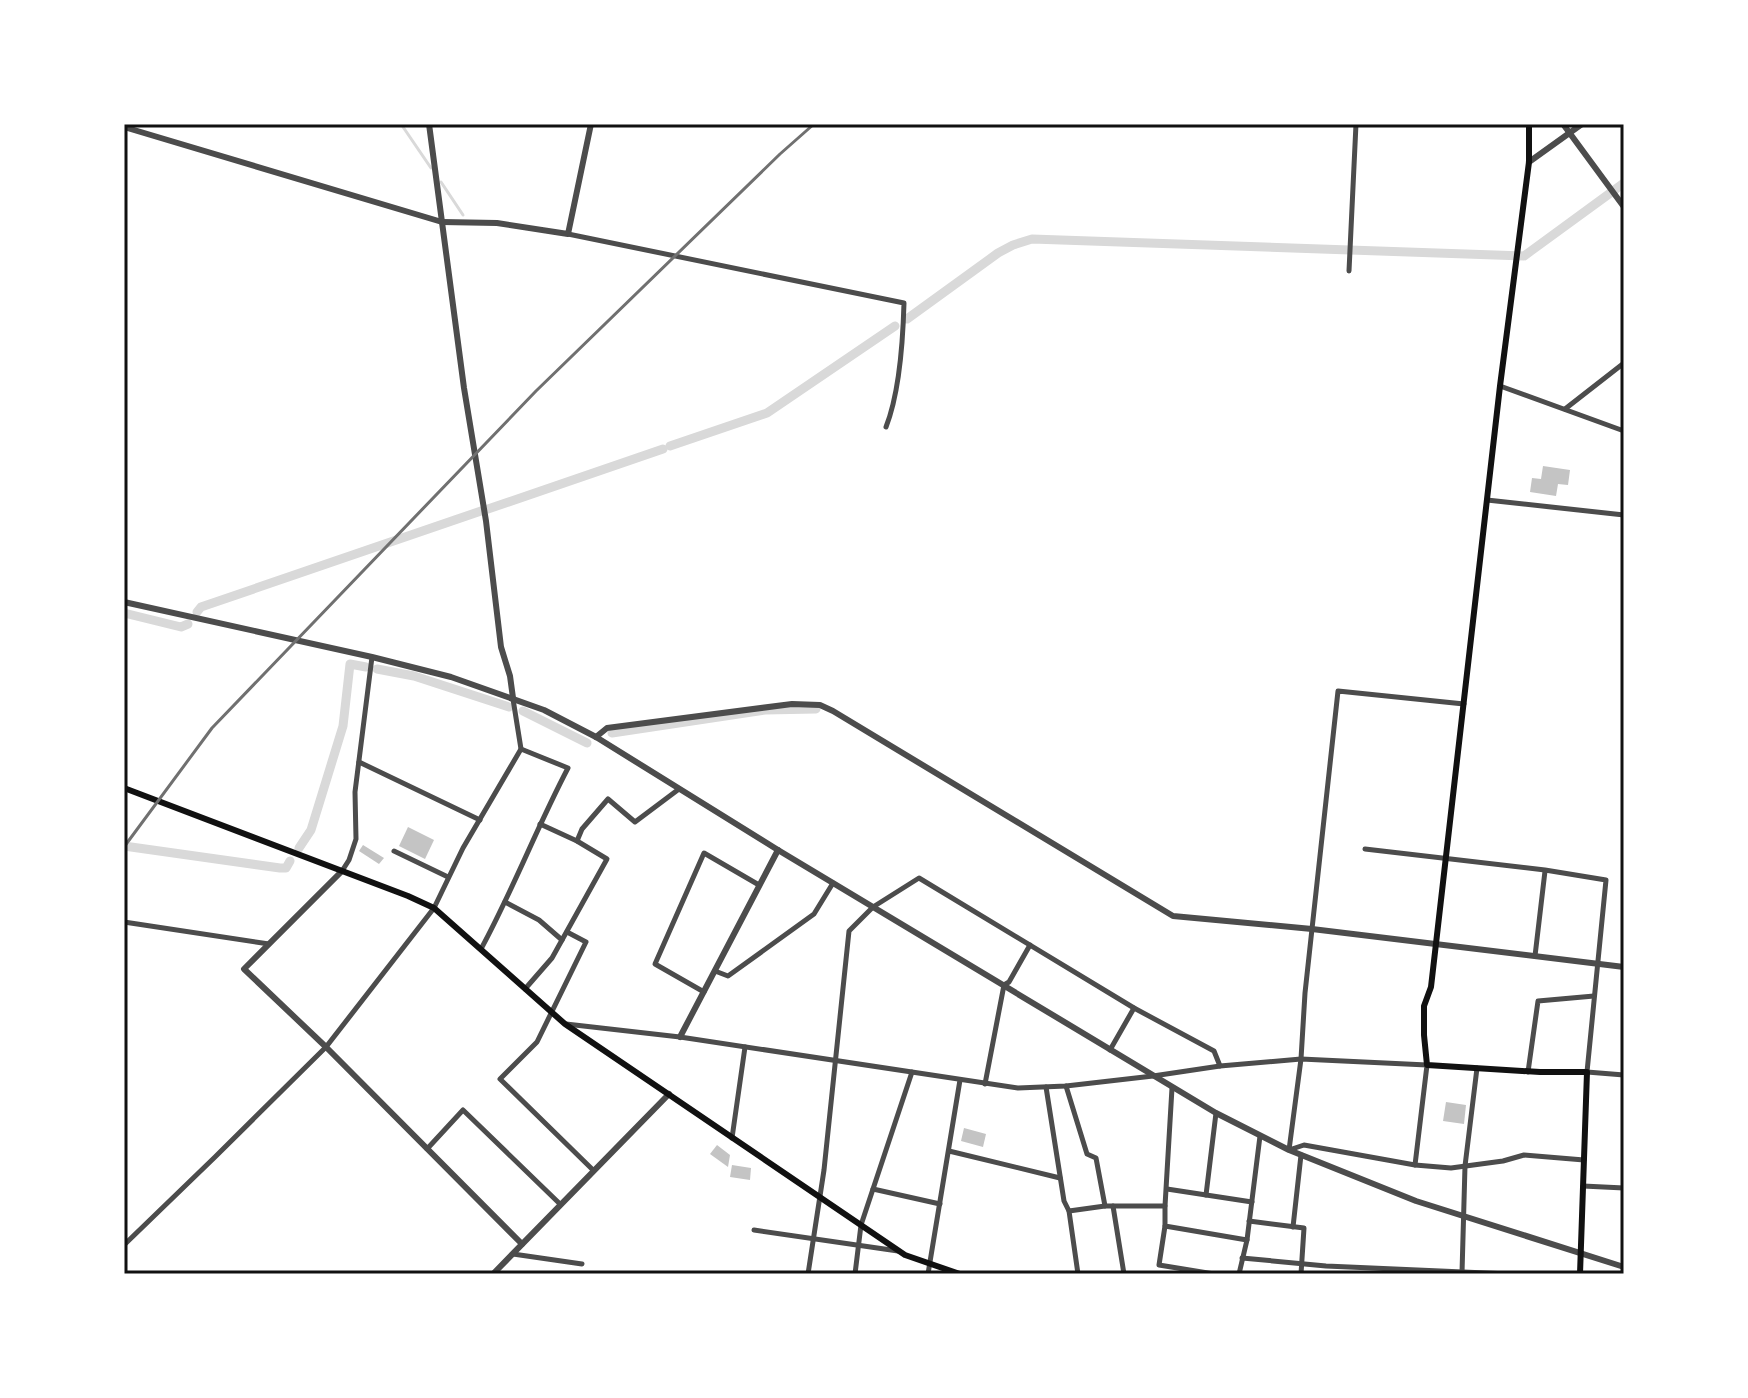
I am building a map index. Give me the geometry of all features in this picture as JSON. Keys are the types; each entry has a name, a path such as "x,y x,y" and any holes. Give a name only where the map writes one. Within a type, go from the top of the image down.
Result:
{"main road":[{"path":"1529,124 1529,162 1523,215 1500,386 1431,987 1424,1006 1424,1035 1427,1065 1528,1072 1587,1072 1580,1274"},
{"path":"124,788 434,908 565,1024 905,1255 960,1274"}],"street":[{"path":"124,1245 326,1047 434,908 448,877 521,749 510,676 501,647 429,124"},
{"path":"568,234 591,124"},
{"path":"1349,271 1356,124"},
{"path":"1563,124 1623,206"},
{"path":"1529,162 1582,124"},
{"path":"124,127 442,222 497,223 568,234 904,303 892,412 886,427"},
{"path":"1565,409 1624,363"},
{"path":"1500,386 1624,431"},
{"path":"1487,500 1624,515"},
{"path":"124,602 451,677 544,710 596,737 1172,1088 1260,1136 1416,1201 1624,1267"},
{"path":"372,657 355,792 356,839 349,860 342,871 244,969 522,1244"},
{"path":"1289,1150 1338,691 1464,704"},
{"path":"596,737 607,728 792,704 820,705 1173,916 1312,929 1624,967"},
{"path":"481,949 568,768 521,749"},
{"path":"359,762 480,820"},
{"path":"577,841 582,829 608,799 635,822 679,789"},
{"path":"525,990 552,958 607,859 540,824"},
{"path":"1365,849 1606,880 1587,1072 1624,1075"},
{"path":"680,1037 778,850"},
{"path":"394,851 448,877"},
{"path":"704,992 655,964 704,853 759,885"},
{"path":"1535,957 1545,870"},
{"path":"808,1274 820,1199 849,931 873,907 919,878 1134,1008 1214,1051 1220,1066"},
{"path":"715,971 728,976 814,914 833,883"},
{"path":"505,902 539,920 562,940"},
{"path":"124,922 269,944"},
{"path":"567,932 586,942 537,1042 500,1079 593,1170"},
{"path":"985,1084 1004,985 1009,982 1030,945"},
{"path":"1528,1072 1538,1001 1594,996"},
{"path":"1110,1050 1134,1008"},
{"path":"565,1024 680,1037 1018,1088 1066,1086 1301,1059 1427,1065 1415,1165"},
{"path":"732,1138 745,1047"},
{"path":"1462,1273 1465,1166 1477,1068"},
{"path":"855,1274 861,1225 912,1072"},
{"path":"928,1274 960,1080"},
{"path":"1066,1086 1087,1154 1096,1158 1105,1206"},
{"path":"1046,1087 1078,1274"},
{"path":"1172,1088 1165,1226 1159,1265 1214,1274"},
{"path":"493,1274 669,1094"},
{"path":"427,1149 463,1110 560,1204"},
{"path":"1206,1195 1216,1113"},
{"path":"1239,1274 1247,1240 1260,1136"},
{"path":"1289,1150 1304,1145 1415,1165 1451,1168 1524,1155 1584,1160"},
{"path":"949,1151 1060,1178"},
{"path":"1293,1227 1301,1155"},
{"path":"1583,1186 1624,1188"},
{"path":"873,1189 940,1204"},
{"path":"1167,1189 1252,1202"},
{"path":"1069,1211 1105,1206 1165,1206"},
{"path":"1113,1206 1124,1274"},
{"path":"1249,1221 1304,1228 1301,1274"},
{"path":"1165,1226 1247,1240"},
{"path":"754,1230 899,1251"},
{"path":"513,1254 582,1264"},
{"path":"1242,1258 1302,1265 1509,1274"}],"building":[{"path":"1543,466 1570,470 1568,485 1558,484 1556,496 1530,492 1532,478 1541,479"},
{"path":"408,827 434,840 425,859 399,846"},
{"path":"363,845 384,858 379,864 359,851"},
{"path":"1446,1102 1466,1105 1464,1124 1443,1121"},
{"path":"964,1128 986,1134 983,1147 961,1141"},
{"path":"717,1145 730,1155 728,1167 710,1154"},
{"path":"732,1165 751,1168 750,1180 730,1177"}],"waterway":[{"path":"401,124 431,168"},
{"path":"441,182 463,215"},
{"path":"907,319 998,253 1032,239 1524,256 1624,183"},
{"path":"670,446 767,413 895,326"},
{"path":"488,509 663,449"},
{"path":"197,612 201,607 481,511"},
{"path":"124,613 181,627 188,624"},
{"path":"299,848 311,830 343,726 350,664 366,667"},
{"path":"377,669 414,676 509,707"},
{"path":"612,733 765,710 816,709"},
{"path":"523,711 587,743"},
{"path":"124,846 280,868 286,868 290,861"}],"railway":[{"path":"124,847 212,728 536,391 814,124"}]}
